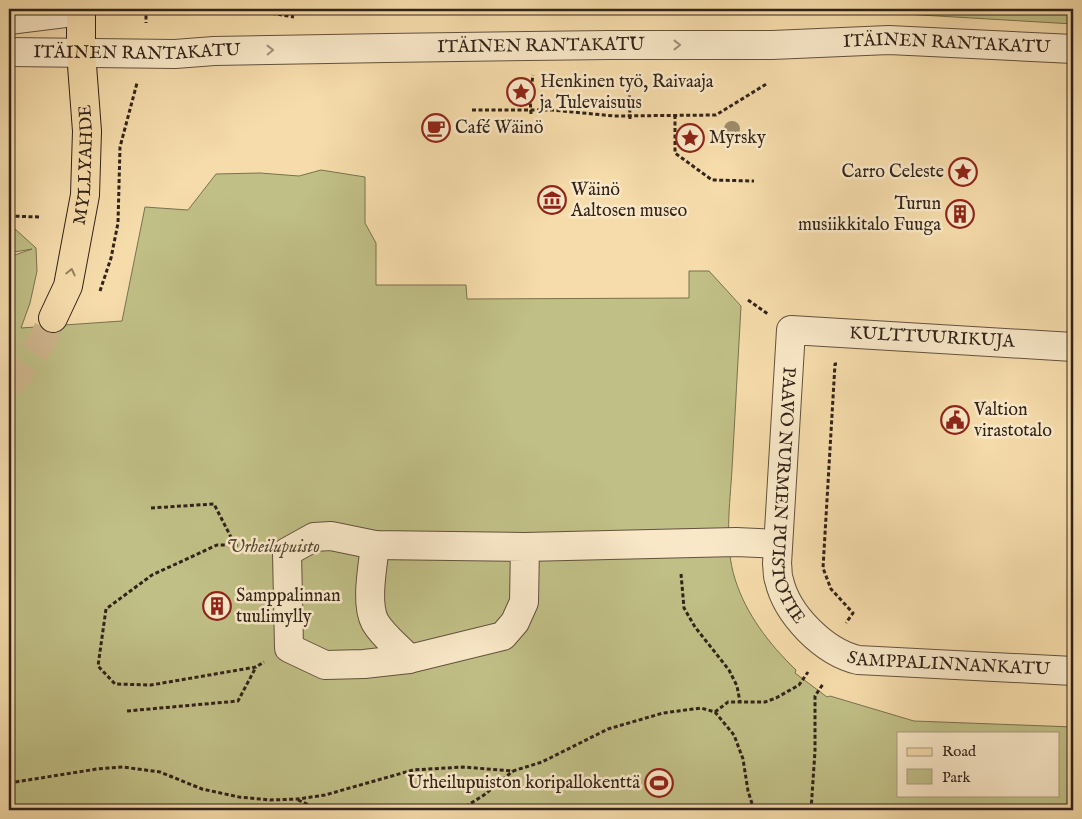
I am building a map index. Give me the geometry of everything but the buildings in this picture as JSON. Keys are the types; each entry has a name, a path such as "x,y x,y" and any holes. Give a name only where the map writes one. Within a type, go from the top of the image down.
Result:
{"main road":[{"name":"MYLLYAHDE","path":"53,318 68,286 85,195 87,130 81,52 81,10"}],"street":[{"name":"ITÄINEN RANTAKATU","path":"9,20 81,10"},
{"name":"ITÄINEN RANTAKATU","path":"9,52 156,54 609,44 772,45 888,40 1073,49"},
{"name":"KULTTUURIKUJA","path":"791,330 1073,347"},
{"name":"PAAVO NURMEN PUISTOTIE","path":"791,330 778,544 778,579 786,598 799,619 828,647"},
{"path":"525,547 524,602 516,622 503,636 409,659 364,664 325,665 289,648 288,552 314,537 331,536 375,545 525,547 736,542 778,544"},
{"path":"375,545 370,598 374,620 409,659"},
{"name":"SAMPPALINNANKATU","path":"828,647 845,657 858,660 1073,671"}],"path":[{"path":"531,112 533,73"},
{"path":"629,76 630,118"},
{"path":"472,110 531,112 552,110 630,118 716,115 768,83"},
{"path":"675,115 675,153 712,180 754,181"},
{"path":"9,216 39,217"},
{"path":"840,362 835,364 823,568 831,589 853,613"},
{"path":"151,508 214,504 236,545"},
{"path":"680,543 681,584 684,608 695,627 729,670 737,686 740,702"},
{"path":"288,552 236,545 217,545 152,575 106,610 98,666 115,684 151,685 256,667 289,648"},
{"path":"127,711 238,701 256,667"},
{"path":"715,712 728,702 765,702 776,698 799,685 808,672"},
{"path":"811,810 816,745 816,696 824,684"},
{"path":"9,783 97,769 123,767 160,772 202,789 239,798 298,799 325,795 413,770 463,767 513,771 542,762 608,729 663,713 701,708 715,712 734,735 743,759 748,791 754,810"},
{"path":"460,810 484,795 513,771"},
{"path":"298,799 320,810"}],"green space":[{"path":"819,9 1073,9 1073,24"},
{"name":"Urheilupuisto","path":"321,170 365,177 365,223 376,243 376,285 466,285 467,299 689,298 689,271 709,271 741,306 729,538 735,579 745,604 760,628 796,670 795,673 827,697 830,696 914,721 1073,727 1073,810 9,810 9,257 32,249 9,253 9,227 14,228 36,248 37,271 30,303 21,328 122,321 145,207 188,210 216,174 260,173 299,176"}],"tunnel":[{"path":"9,387 42,341 53,318"}],"place":[{"name":"Henkinen työ, Raivaaja ja Tulevaisuus","path":"521,92"},
{"name":"Café Wäinö","path":"436,128"},
{"name":"Myrsky","path":"690,138"},
{"name":"Carro Celeste","path":"963,172"},
{"name":"Wäinö Aaltosen museo","path":"552,200"},
{"name":"Turun musiikkitalo Fuuga","path":"960,214"},
{"name":"Valtion virastotalo","path":"955,420"},
{"name":"Samppalinnan tuulimylly","path":"217,606"},
{"name":"Urheilupuiston koripallokenttä","path":"659,783"}]}
